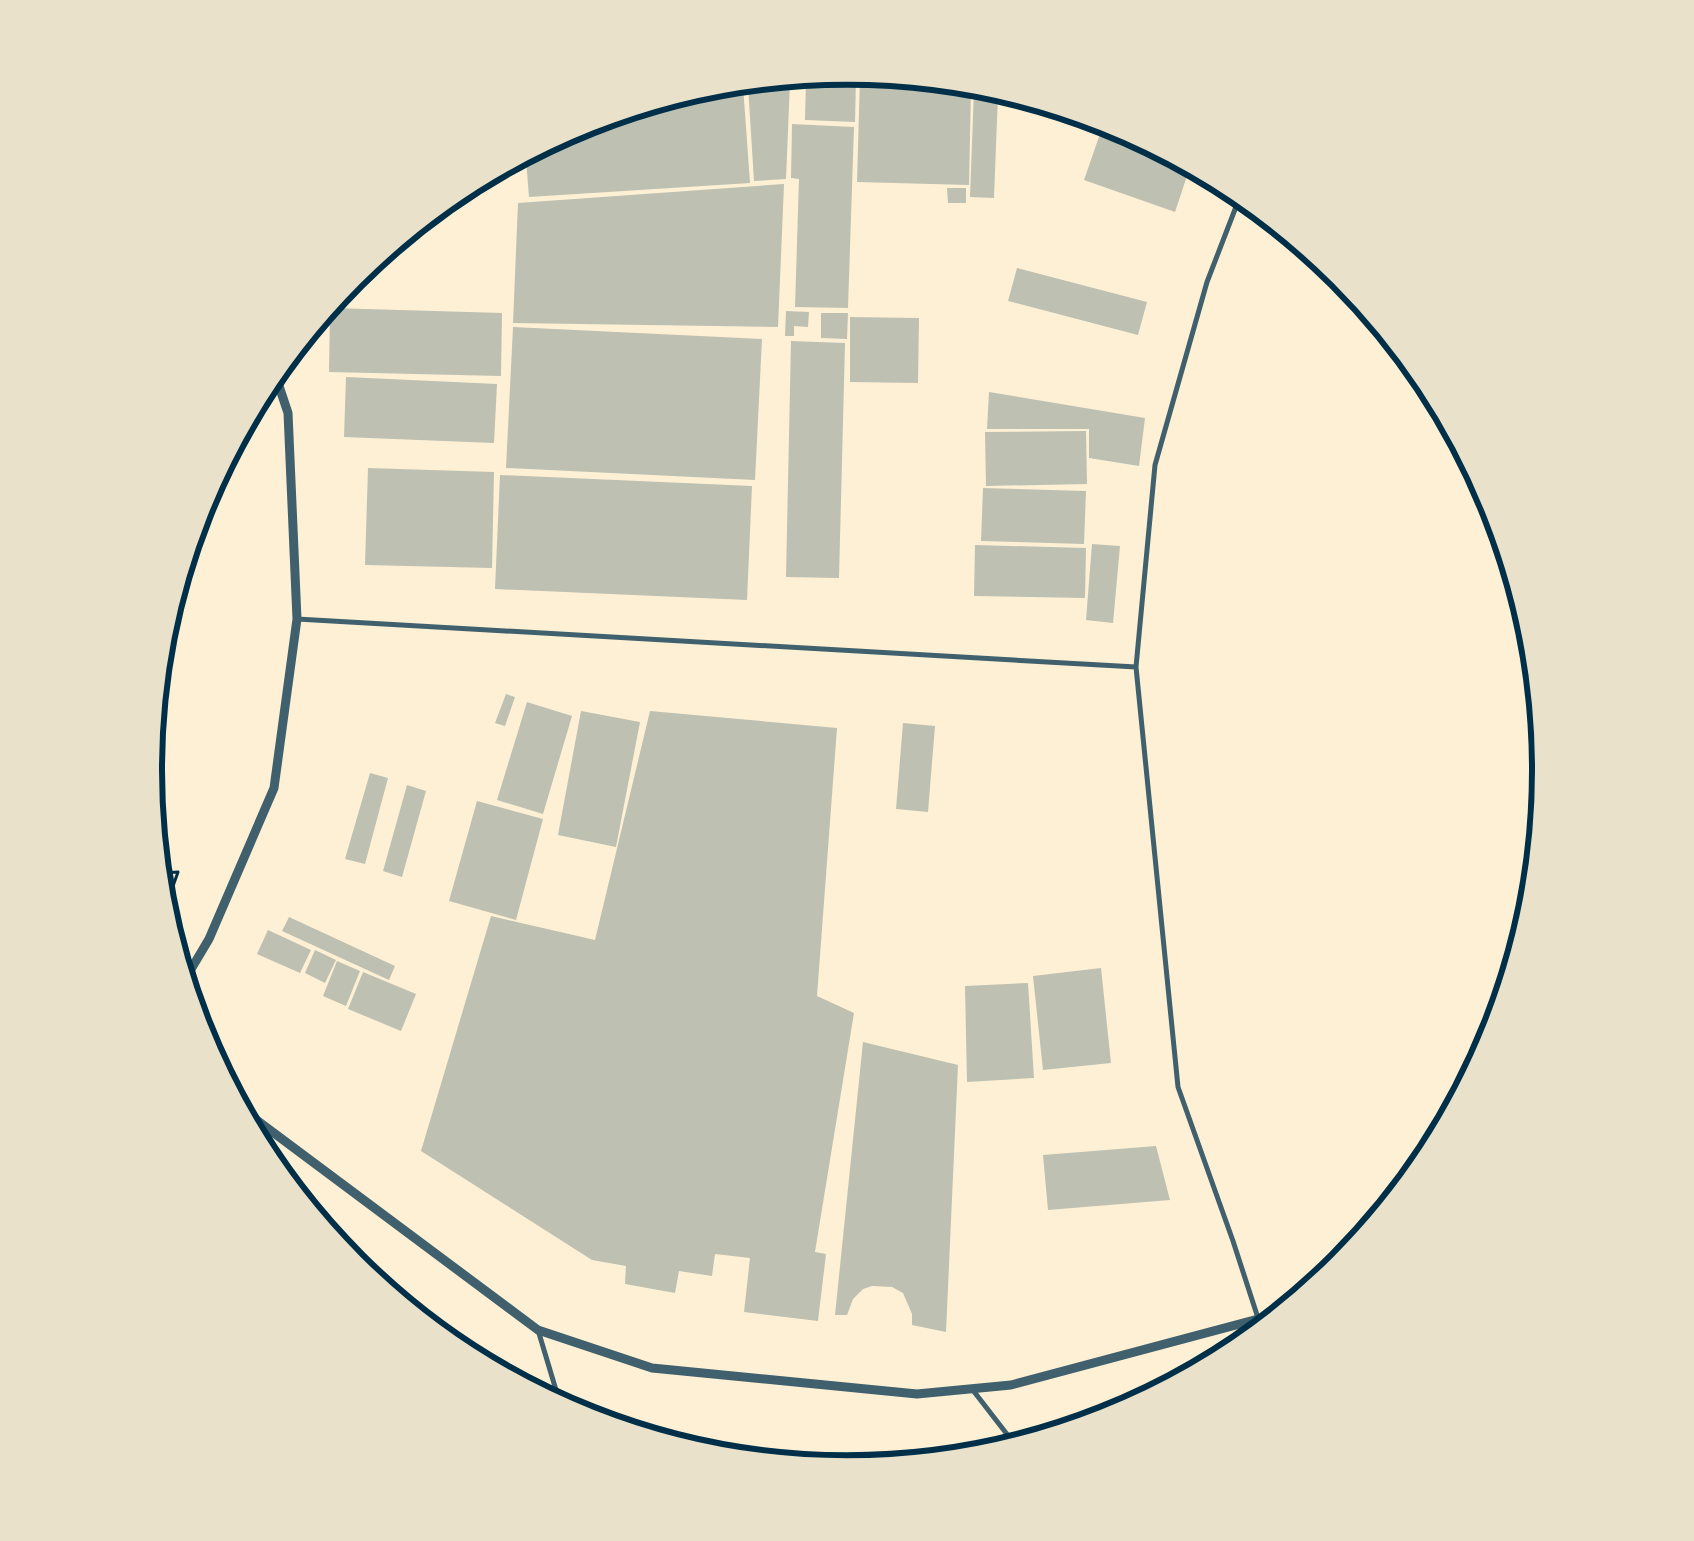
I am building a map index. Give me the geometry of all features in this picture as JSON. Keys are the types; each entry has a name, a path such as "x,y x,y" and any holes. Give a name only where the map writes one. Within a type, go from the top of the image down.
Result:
{"street":[{"path":"258,1121 538,1330 652,1368 916,1394 1011,1385 1258,1318 1233,1241 1178,1087 1136,667 1155,465 1207,282 1236,207"},
{"path":"191,969 209,939 274,788 297,619 288,413 279,387"},
{"path":"297,619 1136,667"},
{"path":"538,1330 555,1390"},
{"path":"972,1389 1009,1437"}],"path":[{"path":"169,873 178,872 172,888"}],"building":[{"path":"856,85 855,122 805,120 806,86"},
{"path":"860,85 892,86 971,96 969,185 857,182"},
{"path":"790,87 786,179 754,181 748,92"},
{"path":"744,93 750,183 529,197 526,165 544,156 585,137 627,121 670,108"},
{"path":"974,97 998,102 994,198 970,197"},
{"path":"792,124 854,127 848,308 795,307 799,179 791,178"},
{"path":"1100,134 1187,176 1175,212 1084,180"},
{"path":"784,184 778,327 513,323 518,203"},
{"path":"947,188 966,188 966,203 948,203"},
{"path":"1017,268 1147,302 1138,335 1008,301"},
{"path":"342,308 502,313 501,376 329,372 330,322"},
{"path":"786,311 809,312 808,327 794,326 794,336 785,336"},
{"path":"821,313 848,313 847,339 821,338"},
{"path":"850,317 919,318 918,383 850,382"},
{"path":"513,327 762,339 755,480 506,468"},
{"path":"791,341 845,343 839,578 786,577"},
{"path":"346,377 497,384 494,443 344,437"},
{"path":"989,392 1145,418 1139,466 1089,458 1089,429 987,429"},
{"path":"1086,431 1087,484 986,486 985,432"},
{"path":"368,468 494,472 492,568 365,565"},
{"path":"500,475 752,486 747,600 495,589"},
{"path":"983,488 1086,491 1084,544 981,541"},
{"path":"1092,544 1120,546 1113,623 1086,620"},
{"path":"975,545 1086,548 1085,598 974,596"},
{"path":"506,694 515,697 505,726 495,723"},
{"path":"527,702 572,716 543,814 497,800"},
{"path":"581,711 640,722 616,847 558,835"},
{"path":"650,711 837,728 817,996 854,1013 815,1252 826,1254 818,1321 744,1312 750,1258 715,1254 712,1276 679,1271 675,1293 625,1284 626,1266 592,1260 421,1151 491,916 595,940"},
{"path":"903,723 935,726 928,812 896,809"},
{"path":"370,773 388,778 365,864 345,859"},
{"path":"407,785 426,791 402,877 383,871"},
{"path":"477,801 543,819 516,920 449,901"},
{"path":"289,917 395,966 389,980 282,931"},
{"path":"268,930 311,950 300,973 257,954"},
{"path":"315,950 336,960 325,983 305,973"},
{"path":"337,961 360,971 346,1006 323,996"},
{"path":"1101,968 1111,1063 1043,1070 1033,976"},
{"path":"363,972 416,994 401,1031 348,1009"},
{"path":"1028,983 1034,1078 967,1082 965,986"},
{"path":"863,1042 958,1065 946,1332 912,1325 912,1314 903,1293 892,1287 872,1286 863,1289 853,1299 847,1315 835,1315"},
{"path":"1156,1146 1170,1200 1048,1210 1043,1155"}]}
